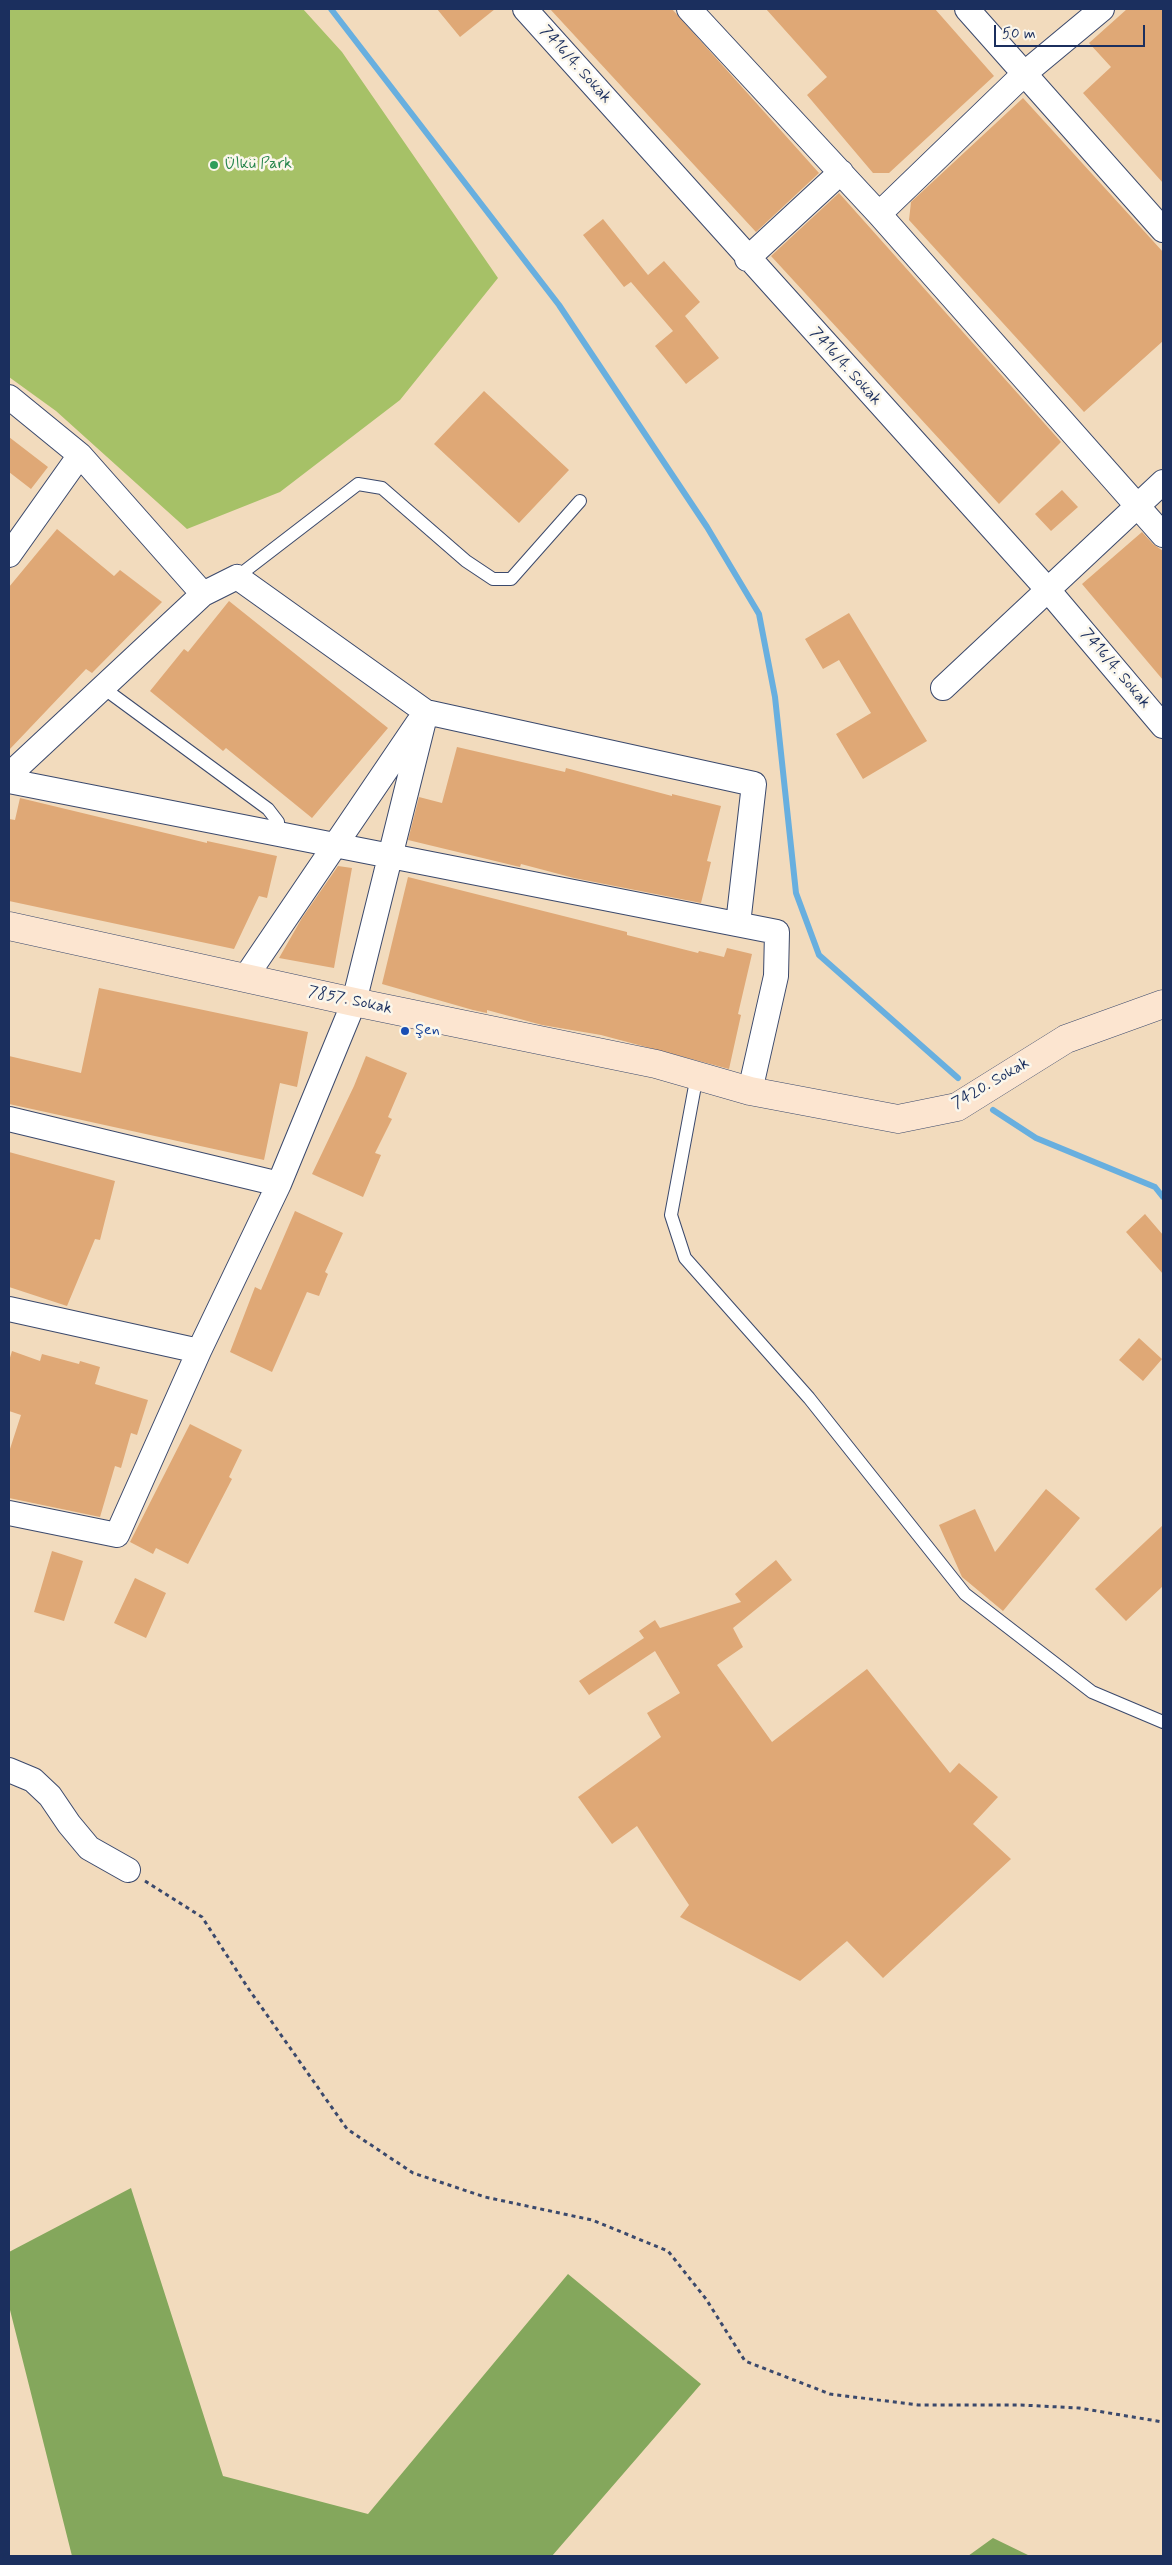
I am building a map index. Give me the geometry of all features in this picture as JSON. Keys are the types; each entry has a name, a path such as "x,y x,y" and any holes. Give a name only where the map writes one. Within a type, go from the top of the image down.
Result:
{"street":[{"path":"689,9 879,214 1163,535"},
{"path":"967,9 1163,230"},
{"path":"879,214 1025,73 1102,9"},
{"name":"7416/4. Sokak","path":"537,13 747,259 1048,590 1163,726"},
{"path":"747,259 841,172"},
{"path":"9,397 80,455 203,594"},
{"path":"9,554 80,455"},
{"path":"943,688 1163,482"},
{"path":"9,775 203,594 237,577 426,712 754,784 738,924"},
{"path":"245,978 426,712"},
{"path":"9,1513 117,1535 199,1351 279,1184 354,1002 426,712"},
{"path":"9,781 279,836 392,855 778,932 776,976 750,1090"},
{"name":"7857. Sokak","path":"9,926 354,1002 656,1064 750,1090"},
{"name":"7420. Sokak","path":"750,1090 898,1119 957,1107 1066,1039 1163,1004"},
{"path":"9,1119 279,1184"},
{"path":"9,1309 199,1351"},
{"path":"9,1770 33,1780 50,1796 69,1824 89,1848 128,1870"}],"lane":[{"path":"237,577 358,484 382,488 466,561 493,579 511,579 580,501"},
{"path":"102,687 268,809 278,822 279,836"},
{"path":"697,1075 671,1215 685,1258 809,1398 965,1594 1092,1692 1163,1722"}],"path":[{"path":"128,1870 202,1918 248,1988 347,2129 413,2173 485,2197 592,2220 668,2251 706,2299 745,2361 830,2394 918,2405 1021,2405 1079,2408 1163,2422"}],"green space":[{"name":"Ülkü Park","path":"9,9 303,9 342,52 498,278 400,400 280,492 187,529 56,411 9,377"},
{"path":"131,2188 223,2476 368,2514 568,2274 701,2384 552,2556 72,2556 9,2306 9,2252"},
{"path":"993,2538 1030,2556 968,2556"}],"building":[{"path":"437,9 495,9 460,37"},
{"path":"550,9 672,9 819,173 756,232"},
{"path":"766,9 935,9 994,76 889,173 873,173 807,95 827,77"},
{"path":"1127,9 1163,9 1163,183 1083,93 1111,67 1089,43"},
{"path":"1023,98 1163,252 1163,341 1084,412 909,220 911,202"},
{"path":"839,193 1061,442 999,504 771,256"},
{"path":"603,219 648,275 664,261 700,302 685,316 719,358 686,384 655,346 673,331 631,282 624,287 583,235"},
{"path":"484,391 569,470 519,523 434,444"},
{"path":"9,437 48,467 31,489 9,472"},
{"path":"1062,490 1078,507 1051,531 1035,514"},
{"path":"57,529 114,576 120,570 162,602 92,673 86,669 9,750 9,587"},
{"path":"1142,532 1153,544 1163,551 1163,680 1082,584"},
{"path":"229,601 388,728 312,818 226,748 223,751 150,691 184,649 188,652"},
{"path":"849,613 927,741 863,779 836,734 871,713 839,660 823,669 805,639"},
{"path":"457,747 565,772 566,768 672,796 672,794 721,806 707,861 711,862 701,903 574,878 521,864 520,867 408,840 419,797 442,803"},
{"path":"20,798 207,843 207,841 277,856 267,898 259,896 234,949 9,901 9,819 15,820"},
{"path":"338,866 352,868 334,968 279,958 302,918"},
{"path":"408,877 627,932 627,935 698,953 699,951 724,957 727,948 752,954 738,1014 741,1015 729,1069 601,1035 542,1025 487,1010 487,1013 473,1010 382,984"},
{"path":"99,988 308,1032 297,1087 280,1083 264,1160 9,1104 9,1056 81,1073"},
{"path":"366,1056 407,1073 388,1117 392,1119 375,1153 381,1155 363,1197 312,1174 354,1086"},
{"path":"9,1152 115,1181 100,1240 95,1239 67,1306 9,1287"},
{"path":"295,1211 343,1233 325,1272 328,1274 319,1296 307,1292 272,1372 230,1352 255,1287 261,1290"},
{"path":"1145,1214 1163,1235 1163,1274 1126,1232"},
{"path":"1139,1338 1162,1359 1143,1381 1119,1360"},
{"path":"12,1351 40,1361 42,1354 79,1364 80,1361 100,1367 95,1384 148,1400 137,1435 131,1433 121,1468 115,1466 100,1517 9,1498 9,1452 21,1415 9,1411 9,1361"},
{"path":"190,1424 242,1450 229,1477 232,1479 188,1564 156,1548 153,1554 130,1542"},
{"path":"1046,1489 1080,1518 1003,1611 962,1577 939,1525 975,1509 995,1552"},
{"path":"1163,1525 1163,1586 1126,1621 1095,1589"},
{"path":"52,1551 83,1561 64,1621 34,1612"},
{"path":"776,1560 792,1580 733,1628 743,1647 717,1665 772,1742 867,1669 950,1773 959,1763 998,1797 973,1824 1011,1859 883,1978 847,1941 800,1981 680,1917 689,1905 637,1826 612,1844 578,1797 661,1737 647,1713 680,1693 655,1651 589,1695 579,1681 644,1638 639,1631 655,1620 660,1628 741,1602 735,1594"},
{"path":"135,1578 166,1593 146,1638 114,1623"}],"waterway":[{"path":"331,9 559,305 707,527 759,614 775,697 796,893 819,955 958,1078"},
{"path":"993,1110 1036,1138 1155,1187 1163,1197"}],"place":[{"name":"Ülkü Park","path":"214,165"},
{"name":"Şen","path":"405,1031"}]}
